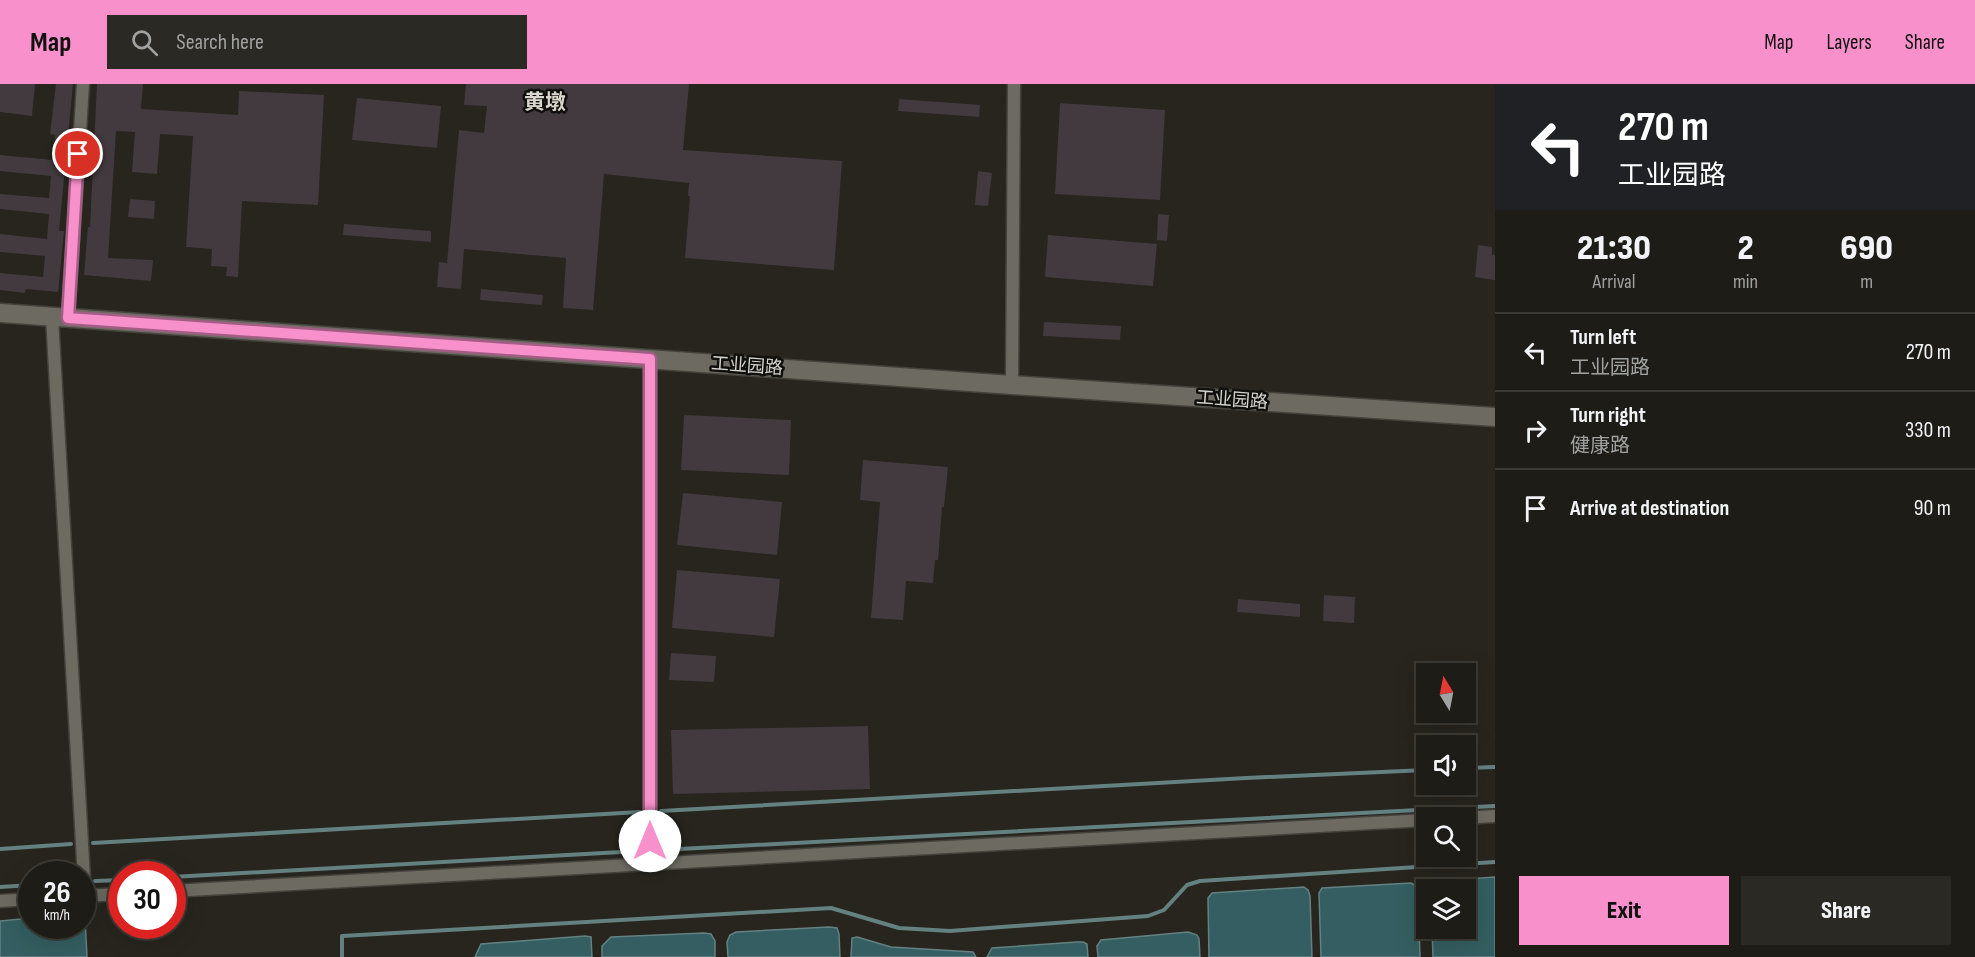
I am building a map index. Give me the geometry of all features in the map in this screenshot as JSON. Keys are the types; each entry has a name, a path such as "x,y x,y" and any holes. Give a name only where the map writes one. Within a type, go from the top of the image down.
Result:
{"street":[{"path":"83,84 60,317 83,861"},
{"path":"1012,386 1014,84"},
{"name":"工业园路","path":"0,313 1012,386 1495,417"},
{"path":"650,359 650,864"},
{"path":"1476,817 1495,816"},
{"path":"186,890 1416,821"},
{"path":"0,901 18,900"}],"water":[{"path":"1495,877 1495,957 1433,957 1432,939 1476,939 1476,879 1468,879"},
{"path":"1411,883 1416,886 1416,939 1419,939 1420,957 1321,957 1319,893 1322,888"},
{"path":"1304,887 1310,896 1312,957 1209,957 1208,898 1212,893"},
{"path":"18,919 18,939 86,939 87,957 0,957 0,921"},
{"path":"837,928 840,957 728,957 727,942 730,935 736,932"},
{"path":"1188,932 1197,935 1199,939 1200,957 1098,957 1097,946 1101,940"},
{"path":"711,934 715,941 715,957 602,957 602,946 611,937"},
{"path":"591,937 592,957 475,957 481,944"},
{"path":"857,937 891,947 973,952 976,957 851,957 852,938"},
{"path":"1083,942 1087,944 1088,957 987,957 992,948"}],"building":[{"path":"0,84 35,84 32,116 0,112"},
{"path":"56,84 73,84 59,231 64,231 58,292 26,289 25,293 0,290 0,273 43,277 45,256 0,252 0,234 47,239 49,214 0,209 0,194 49,198 51,176 0,171 0,155 53,160 55,135 50,134"},
{"path":"97,84 143,84 141,109 238,115 239,91 324,95 318,205 242,201 238,277 226,276 227,267 211,266 212,249 186,247 193,136 160,134 157,174 132,172 135,132 116,131 108,258 153,260 151,281 84,275 88,227 90,227"},
{"path":"466,84 689,84 683,150 842,161 834,270 685,258 689,183 604,174 593,310 563,308 566,258 464,249 461,289 437,287 439,262 447,263 459,130 484,133 487,106 464,105"},
{"path":"357,98 441,106 437,148 352,140"},
{"path":"899,99 980,105 979,117 898,111"},
{"path":"1060,103 1165,110 1160,200 1055,194"},
{"path":"978,171 992,173 988,206 975,205"},
{"path":"130,199 155,201 154,219 128,217"},
{"path":"1158,214 1169,215 1167,241 1157,240"},
{"path":"344,224 431,231 431,242 343,235"},
{"path":"1048,235 1157,244 1153,286 1045,277"},
{"path":"1478,245 1492,247 1492,255 1495,255 1495,280 1475,277"},
{"path":"481,289 543,295 542,305 480,300"},
{"path":"1044,322 1121,326 1120,340 1043,336"},
{"path":"684,415 791,420 789,475 681,470"},
{"path":"863,460 948,467 938,560 935,560 933,583 906,581 903,620 871,618 880,502 860,500"},
{"path":"683,493 782,502 777,555 677,545"},
{"path":"677,570 780,579 774,637 672,628"},
{"path":"1324,595 1355,597 1354,623 1323,621"},
{"path":"1238,599 1300,604 1300,617 1237,612"},
{"path":"671,653 716,656 714,682 669,680"},
{"path":"868,726 870,789 673,794 671,730"}],"waterway":[{"path":"1476,768 1495,767"},
{"path":"661,811 1416,770"},
{"path":"661,850 1495,806"},
{"path":"93,843 640,812"},
{"path":"0,849 71,844"},
{"path":"186,876 640,851"},
{"path":"342,957 342,936 831,908 899,928 950,931 1148,916 1164,910 1187,885 1200,881 1495,862"},
{"path":"96,881 108,881"},
{"path":"0,887 18,886"}],"district":[{"name":"黄墩","path":"545,102"}],"route":[{"path":"78,154 68,318 650,359 650,841"}]}
